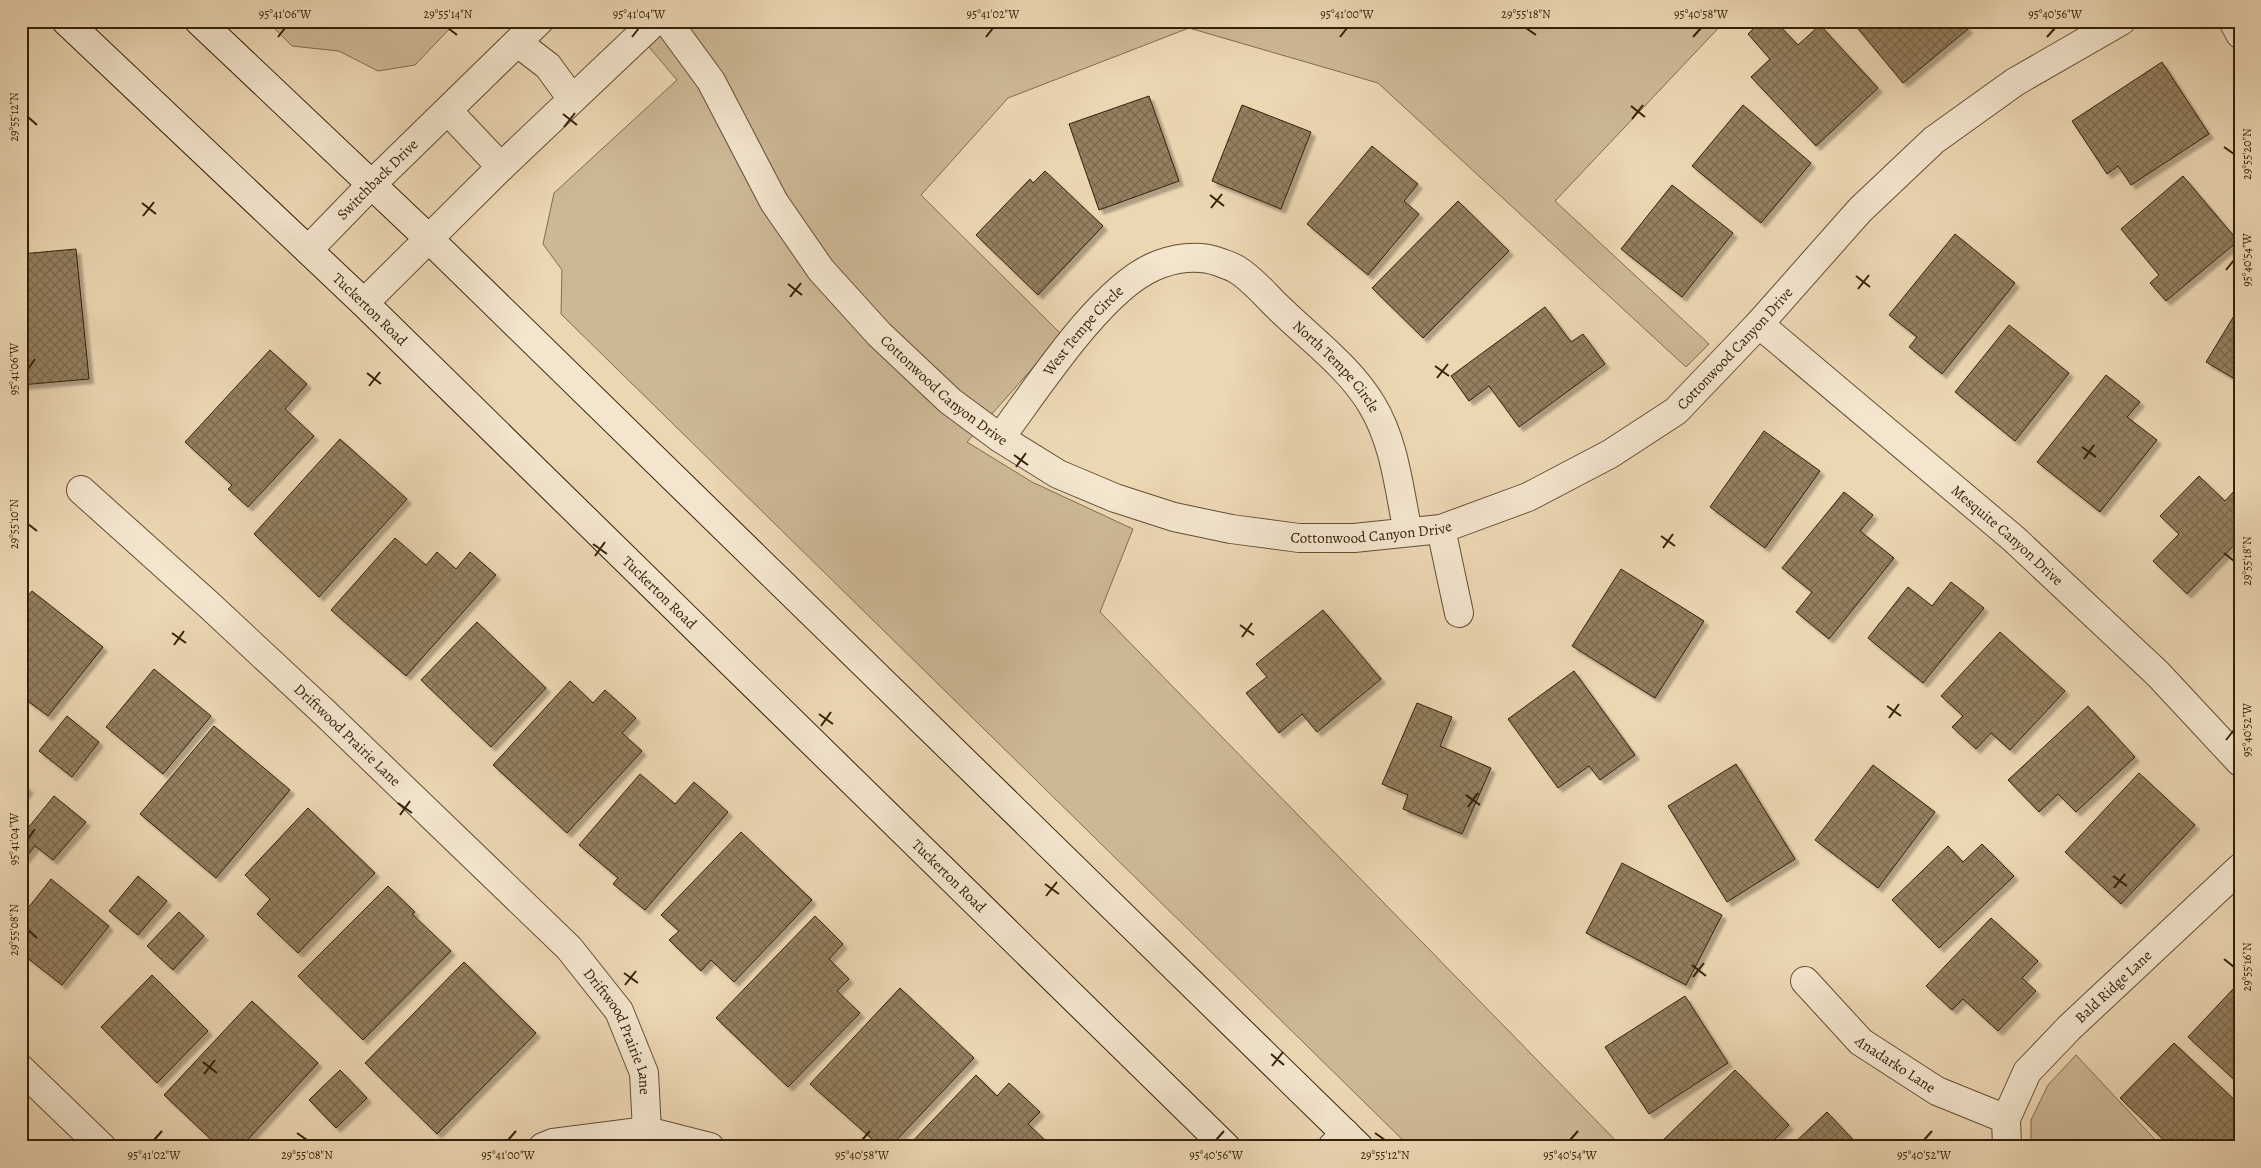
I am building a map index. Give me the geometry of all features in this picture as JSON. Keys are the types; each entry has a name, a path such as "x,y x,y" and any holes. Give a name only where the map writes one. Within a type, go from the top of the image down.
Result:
{"street":[{"name":"Tuckerton Road","path":"66,21 364,303 1226,1147"},
{"path":"199,21 428,238 1345,1142"},
{"name":"Switchback Drive","path":"308,250 372,184 539,21"},
{"path":"364,303 501,167 655,21"},
{"name":"Cottonwood Canyon Drive","path":"667,21 711,81 774,202 821,270 880,334 950,401 1000,438 1058,474 1115,498 1174,517 1231,529 1299,538 1354,538 1441,529 1528,497 1610,454 1676,411 1759,324 1860,210 1934,140 2015,82 2121,21"},
{"path":"2233,21 2240,34"},
{"path":"518,43 548,66 572,99"},
{"path":"448,111 501,167"},
{"name":"West Tempe Circle","path":"1000,438 1074,339 1105,303 1128,283 1151,267 1171,260 1193,257"},
{"name":"North Tempe Circle","path":"1193,257 1217,261 1236,269 1350,377 1372,405 1388,438 1408,532"},
{"name":"Mesquite Canyon Drive","path":"1759,324 2014,539 2158,674 2240,762"},
{"name":"Driftwood Prairie Lane","path":"81,490 319,707 569,948 619,1011 644,1073 647,1132"},
{"path":"1441,529 1459,613"},
{"name":"Bald Ridge Lane","path":"2006,1119 2027,1072 2069,1028 2240,868"},
{"name":"Anadarko Lane","path":"1805,981 1861,1042 1937,1091 2006,1119"},
{"path":"21,1070 102,1147"},
{"path":"2006,1119 2007,1147"},
{"path":"543,1147 553,1143 647,1132 710,1147"}],"shaded area":[{"path":"267,21 457,21 415,65 378,71 339,51 292,46"},
{"path":"627,21 1725,21 1555,201 1709,344 1686,367 1378,83 1189,28 1008,98 921,195 1062,335 967,442 1032,482 1133,529 1100,612 1622,1147 1410,1147 561,314 562,270 543,244 554,193 677,80"},
{"path":"2076,1055 2162,1147 2031,1147 2031,1120 2048,1085"}],"building":[{"path":"1761,21 1775,21 1798,45 1820,25 1878,88 1816,146 1751,77 1770,59 1748,34"},
{"path":"1857,21 1962,21 1968,29 1903,83 1854,24"},
{"path":"2162,62 2209,134 2131,185 2118,166 2107,174 2072,121"},
{"path":"1149,96 1179,181 1099,210 1069,124"},
{"path":"1242,105 1311,132 1281,209 1212,181"},
{"path":"1743,105 1811,163 1761,223 1692,166"},
{"path":"1372,146 1418,184 1404,201 1419,214 1368,275 1307,224"},
{"path":"1045,171 1103,226 1038,295 976,235 1030,179 1033,183"},
{"path":"2183,176 2238,241 2166,301 2150,283 2159,275 2121,229"},
{"path":"1672,185 1733,233 1682,297 1621,249"},
{"path":"1458,201 1509,251 1423,338 1372,288"},
{"path":"1955,234 2015,283 1942,374 1909,347 1917,337 1889,315"},
{"path":"76,249 89,379 21,385 21,254"},
{"path":"2240,306 2240,382 2206,362"},
{"path":"1545,307 1571,342 1583,334 1605,364 1519,427 1489,386 1469,401 1451,376"},
{"path":"2009,325 2069,373 2015,441 1955,392"},
{"path":"270,350 307,384 285,409 314,436 248,507 228,489 232,485 185,442"},
{"path":"2106,375 2140,402 2127,417 2157,440 2100,512 2037,462"},
{"path":"1764,431 1820,471 1765,548 1710,507"},
{"path":"340,439 407,499 319,597 254,534"},
{"path":"2199,476 2225,501 2237,488 2240,491 2240,539 2187,594 2153,561 2179,534 2160,516"},
{"path":"1844,492 1873,515 1860,531 1894,558 1829,639 1796,612 1812,592 1782,568"},
{"path":"395,538 426,565 437,552 456,569 470,552 496,575 406,676 331,610"},
{"path":"1621,569 1704,621 1655,698 1572,646"},
{"path":"1951,582 1984,608 1923,683 1868,638 1908,587 1932,606"},
{"path":"32,591 103,647 48,716 21,696 21,605"},
{"path":"1323,610 1381,679 1317,732 1302,714 1279,733 1246,693 1267,677 1256,664"},
{"path":"477,622 546,688 491,747 421,680"},
{"path":"2000,632 2065,691 2010,750 1991,733 1976,749 1952,727 1963,716 1941,696"},
{"path":"154,669 211,716 163,774 106,727"},
{"path":"1574,671 1635,755 1600,780 1589,766 1558,788 1508,719"},
{"path":"570,681 593,703 605,690 636,718 622,733 642,751 567,833 493,765"},
{"path":"1417,703 1452,717 1440,746 1491,768 1462,834 1403,809 1408,795 1382,784"},
{"path":"2088,706 2135,757 2076,812 2058,794 2039,812 2008,780"},
{"path":"67,716 99,742 72,777 39,751"},
{"path":"214,726 290,790 216,878 140,814"},
{"path":"1736,764 1795,859 1727,902 1668,806"},
{"path":"1873,765 1935,812 1878,888 1815,840"},
{"path":"2139,773 2195,825 2121,904 2065,852"},
{"path":"640,774 675,804 694,782 728,812 645,910 613,884 618,878 579,845"},
{"path":"21,782 29,789 21,799"},
{"path":"54,796 86,822 53,860 35,846 21,863 21,830 24,833"},
{"path":"308,808 375,873 298,953 257,914 270,899 245,875"},
{"path":"741,832 812,900 734,982 711,960 701,971 669,940 679,931 661,915"},
{"path":"1982,844 2014,876 1939,948 1892,900 1948,846 1963,862"},
{"path":"1622,863 1722,915 1686,985 1586,933"},
{"path":"138,876 167,901 138,935 109,911"},
{"path":"51,879 109,926 62,985 21,953 21,917"},
{"path":"388,886 415,912 412,914 451,951 363,1040 298,976"},
{"path":"179,912 204,936 173,970 147,946"},
{"path":"815,916 843,944 829,959 849,979 837,991 860,1013 788,1087 716,1018"},
{"path":"1991,918 2038,961 2022,978 2036,991 1998,1031 1963,999 1952,1010 1926,986"},
{"path":"464,962 536,1033 437,1134 365,1063"},
{"path":"152,975 208,1031 157,1083 101,1027"},
{"path":"2236,986 2240,989 2240,1085 2188,1037"},
{"path":"900,988 974,1058 890,1147 881,1147 810,1084"},
{"path":"1685,996 1728,1063 1649,1114 1605,1047"},
{"path":"252,1001 318,1063 241,1147 219,1147 164,1095"},
{"path":"2174,1043 2240,1105 2240,1147 2171,1147 2120,1098"},
{"path":"340,1070 367,1098 336,1128 309,1100"},
{"path":"1735,1070 1789,1125 1767,1147 1660,1147 1658,1145"},
{"path":"976,1075 997,1096 1009,1083 1040,1112 1028,1124 1049,1144 1046,1147 907,1147"},
{"path":"1827,1112 1860,1147 1790,1147"},
{"path":"306,1140 314,1147 300,1147"}]}
